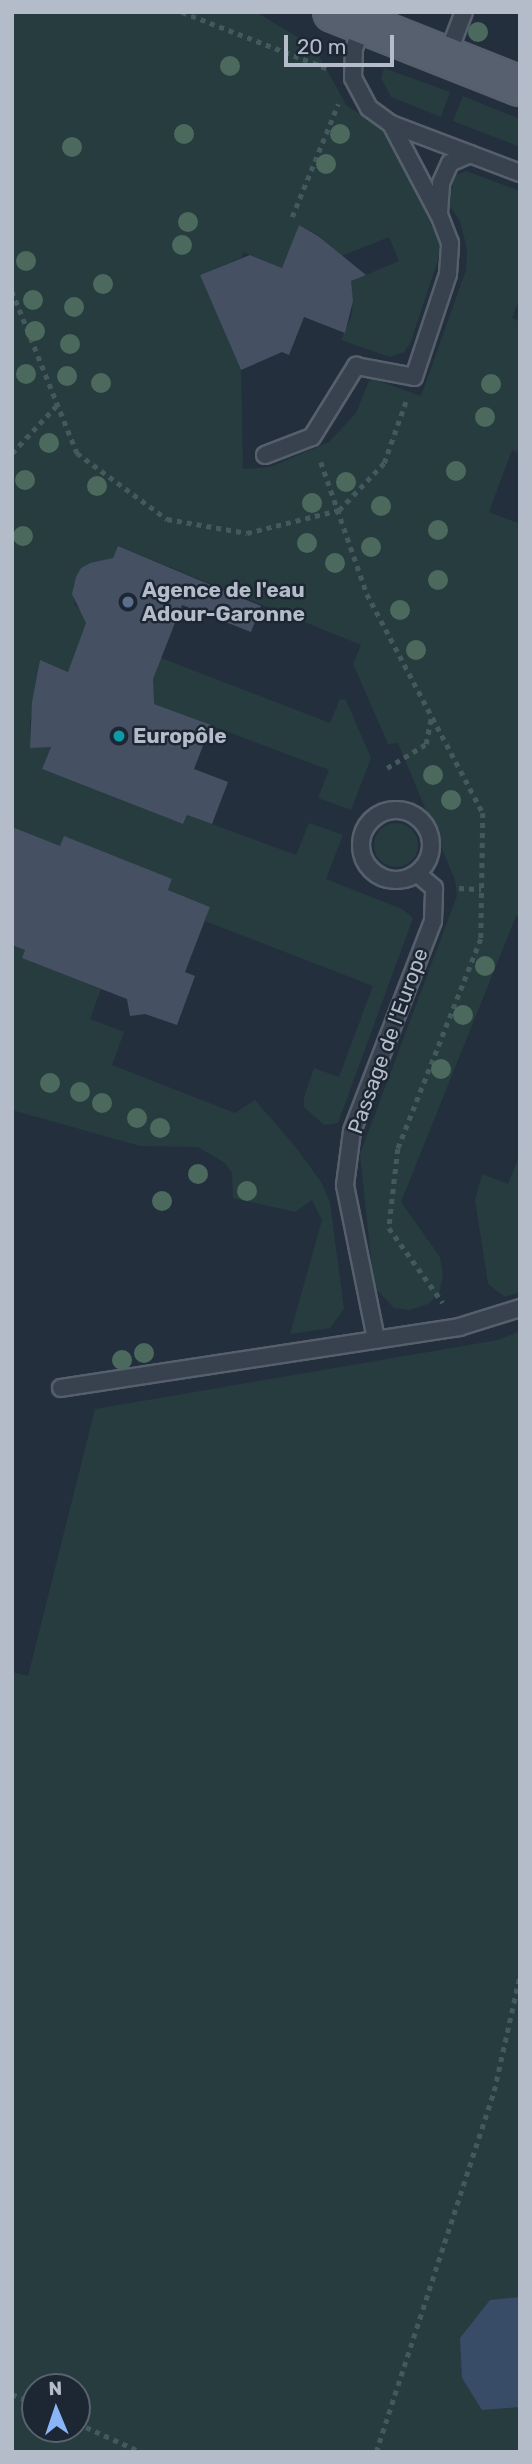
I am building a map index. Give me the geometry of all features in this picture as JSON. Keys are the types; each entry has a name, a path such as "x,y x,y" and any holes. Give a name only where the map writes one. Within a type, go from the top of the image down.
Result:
{"main road":[{"path":"348,18 520,86"}],"lane":[{"path":"447,56 464,12"},
{"path":"348,18 354,49 353,78 369,108 391,124 520,173"},
{"path":"265,454 312,437 356,366 414,377 448,274 450,243 439,215 391,124"},
{"path":"439,215 441,183 450,163 470,154"},
{"path":"389,810 403,810 416,815 431,837 432,850 427,864 418,874 404,880 388,880 374,873 364,860 360,844 370,821 389,810"},
{"name":"Passage de l'Europe","path":"376,1339 345,1185 352,1131 433,921 434,888 418,874"},
{"path":"61,1388 460,1327 520,1308"}],"path":[{"path":"292,217 340,99 356,86"},
{"path":"12,291 77,453 167,519 247,533 339,510 384,463 414,377"},
{"path":"12,453 57,405"},
{"path":"387,768 426,744 431,718"},
{"path":"376,2452 494,2091 520,1975"},
{"path":"91,2429 141,2452"}],"green space":[{"path":"12,12 256,12 314,47 347,106 388,131 442,248 410,344 404,352 390,357 341,340 351,317 353,301 349,282 399,261 389,237 339,257 319,236 299,225 282,268 243,252 241,258 200,275 241,370 243,469 270,467 329,442 356,413 370,378 421,396 466,270 467,249 460,221 448,204 448,187 452,177 466,171 520,191 520,298 512,318 520,322 520,453 512,450 489,512 520,524 520,917 516,916 401,1202 440,1257 443,1276 439,1294 428,1304 409,1310 394,1308 374,1287 360,1154 457,896 455,880 398,743 388,744 353,664 361,645 118,546 112,560 90,563 81,568 73,587 75,605 88,619 161,658 330,723 340,699 346,700 371,758 351,810 318,798 329,770 40,661 30,722 31,747 51,747 42,769 183,824 187,815 296,855 309,823 343,835 326,879 402,909 413,918 338,1123 324,1125 304,1107 304,1097 314,1068 339,1077 373,986 205,921 210,907 168,890 172,879 56,857 12,827"},
{"path":"384,68 450,92 441,117 391,97 381,78"},
{"path":"463,96 520,119 520,147 453,121"},
{"path":"396,823 405,824 412,829 417,836 417,854 412,861 405,866 396,867 387,866 380,861 375,854 374,845 375,836 380,829 387,824"},
{"path":"12,945 25,950 23,958 101,989 90,1019 124,1032 112,1065 235,1113 255,1100 295,1146 321,1182 330,1202 344,1309 330,1328 290,1334 322,1220 312,1200 295,1212 233,1198 232,1173 225,1163 198,1147 140,1146 12,1110"},
{"path":"520,1154 520,1292 505,1297 488,1284 475,1200 482,1174 508,1184"},
{"path":"520,1331 520,2452 12,2452 12,1672 28,1676 95,1409 498,1340"}],"water":[{"path":"520,2297 520,2407 482,2410 462,2378 460,2338 490,2300"}],"building":[{"path":"299,225 318,236 366,275 351,281 353,301 345,333 304,317 289,355 282,352 241,370 200,275 250,255 282,268"},
{"path":"118,546 261,606 251,632 182,605 153,679 154,704 211,725 194,769 228,782 212,824 187,815 183,824 42,769 51,747 30,748 32,702 40,660 68,672 86,623 72,594 76,577 81,568 90,563 113,558"},
{"path":"12,827 60,846 64,836 172,879 168,890 210,907 185,972 195,976 177,1025 145,1014 130,1016 127,999 22,958 25,950 12,945"}],"place":[{"name":"Agence de l'eau Adour-Garonne","path":"128,602"},
{"name":"Europôle","path":"119,736"}]}
